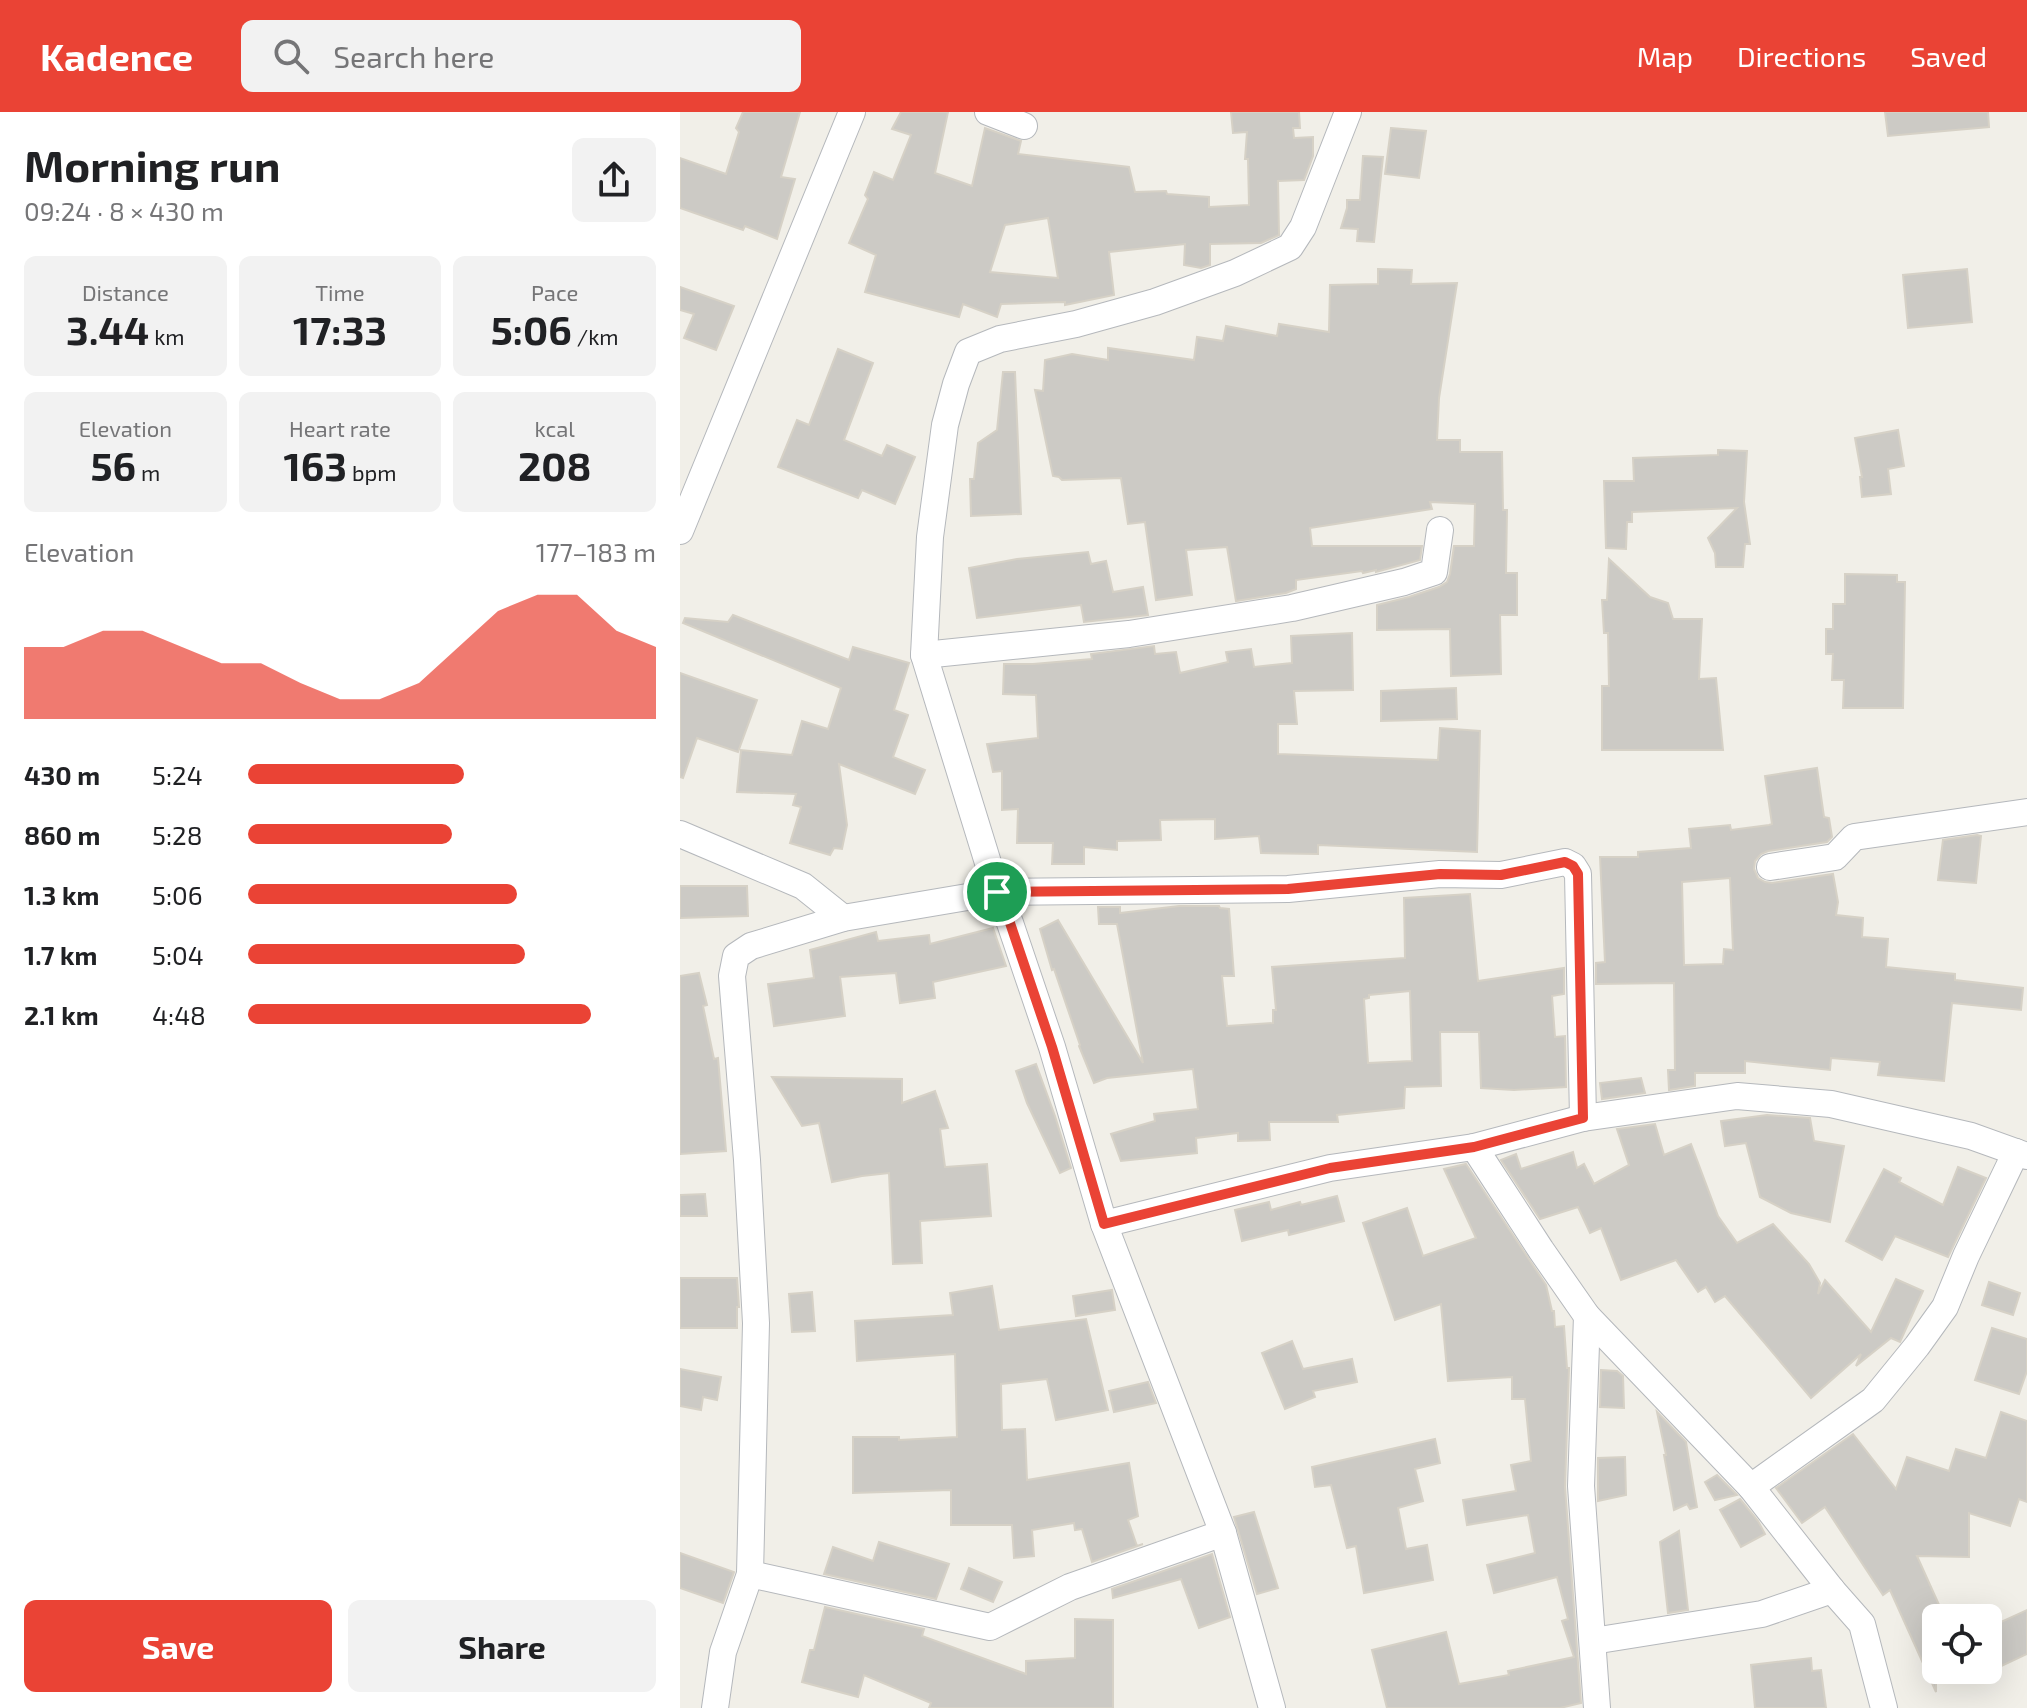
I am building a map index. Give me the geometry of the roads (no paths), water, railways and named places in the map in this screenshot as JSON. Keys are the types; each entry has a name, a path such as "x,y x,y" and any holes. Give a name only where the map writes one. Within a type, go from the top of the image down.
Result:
{"street":[{"path":"680,531 852,112"},
{"path":"988,112 1024,126"},
{"path":"1272,1708 1223,1533 1104,1224 1052,1047 997,892 924,655 930,537 945,425 968,352 1000,339 1076,324 1155,302 1235,273 1290,247 1303,227 1348,112"},
{"path":"924,655 1129,634 1292,608 1404,582 1434,572 1440,530"},
{"path":"1770,867 1835,857 1854,837 2027,812"},
{"path":"680,834 803,886 843,918"},
{"path":"715,1708 723,1652 750,1574 756,1323 732,976 736,956 751,946 843,918 997,892 1288,889 1440,874 1501,875 1565,862 1573,866 1578,874 1583,1118"},
{"path":"1104,1224 1330,1168 1474,1147 1583,1118 1737,1096 1831,1104 1971,1136 2022,1154 1966,1256 1945,1307 1917,1346 1873,1400 1751,1487"},
{"path":"1474,1147 1587,1316 1751,1487 1862,1624 1884,1708"},
{"path":"1587,1316 1581,1486 1597,1708"},
{"path":"750,1574 990,1627 1070,1587 1223,1533"},
{"path":"1593,1641 1762,1614 1832,1590"}]}
